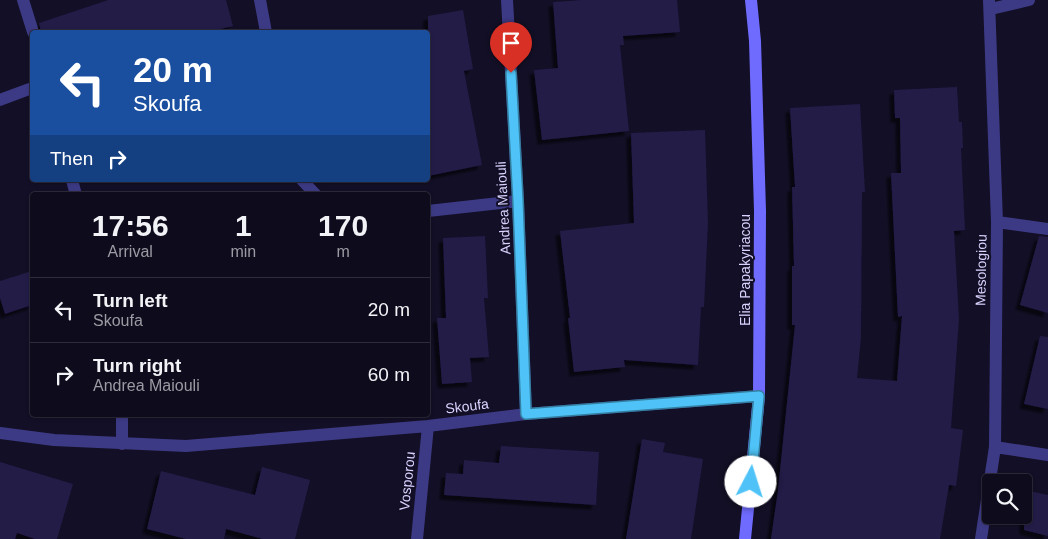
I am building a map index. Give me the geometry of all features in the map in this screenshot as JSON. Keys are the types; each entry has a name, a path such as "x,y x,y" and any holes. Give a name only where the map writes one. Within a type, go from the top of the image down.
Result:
{"main road":[{"name":"Elia Papakyriacou","path":"745,539 759,396 760,211 755,41 751,0"}],"street":[{"path":"23,0 32,30"},
{"path":"260,0 266,30"},
{"name":"Andrea Maiouli","path":"507,0 518,201 526,414"},
{"path":"990,4 1029,0"},
{"name":"Mesologiou","path":"981,539 994,447 997,222 990,4"},
{"path":"0,100 30,89"},
{"path":"304,182 313,192"},
{"path":"430,211 518,201"},
{"path":"997,222 1048,229"},
{"name":"Skoufa","path":"0,433 54,440 186,446 428,426 526,414 759,396"},
{"path":"122,417 122,444"},
{"name":"Vosporou","path":"417,539 428,426"},
{"path":"994,447 1048,455"}],"building":[{"path":"108,0 226,0 233,26 216,30 41,30 39,23"},
{"path":"582,0 677,0 680,32 623,36 624,45 620,45 629,131 542,140 534,70 558,68 553,2"},
{"path":"463,10 473,69 464,71 482,165 430,176 430,30 428,30 428,16"},
{"path":"957,87 959,122 962,122 963,148 961,148 965,230 954,231 959,319 951,428 963,430 956,486 949,485 940,539 771,539 795,325 792,325 792,266 794,266 792,187 795,187 790,108 860,104 865,192 862,192 861,337 857,378 897,381 902,316 898,317 891,173 901,173 900,118 895,118 894,90"},
{"path":"705,130 708,223 704,307 701,307 698,365 624,360 625,367 574,372 560,231 634,223 631,133"},
{"path":"485,236 488,298 484,298 489,357 470,358 472,382 442,384 437,318 446,318 443,238"},
{"path":"1039,236 1048,237 1048,313 1020,305"},
{"path":"30,272 30,306 5,314 0,298 0,281"},
{"path":"1040,336 1048,337 1048,409 1024,404"},
{"path":"642,439 665,443 663,452 703,459 691,539 626,539"},
{"path":"501,446 599,452 596,505 444,495 446,473 463,474 464,460 499,463"},
{"path":"0,462 73,484 57,539 35,539 17,533 15,539 0,539"},
{"path":"262,467 310,480 295,539 263,539 226,529 224,539 186,539 147,529 161,471 255,495"},
{"path":"1032,492 1048,495 1048,536 1024,530 1024,524 1032,524"}],"route":[{"path":"511,73 526,414 759,396 751,482"}]}
